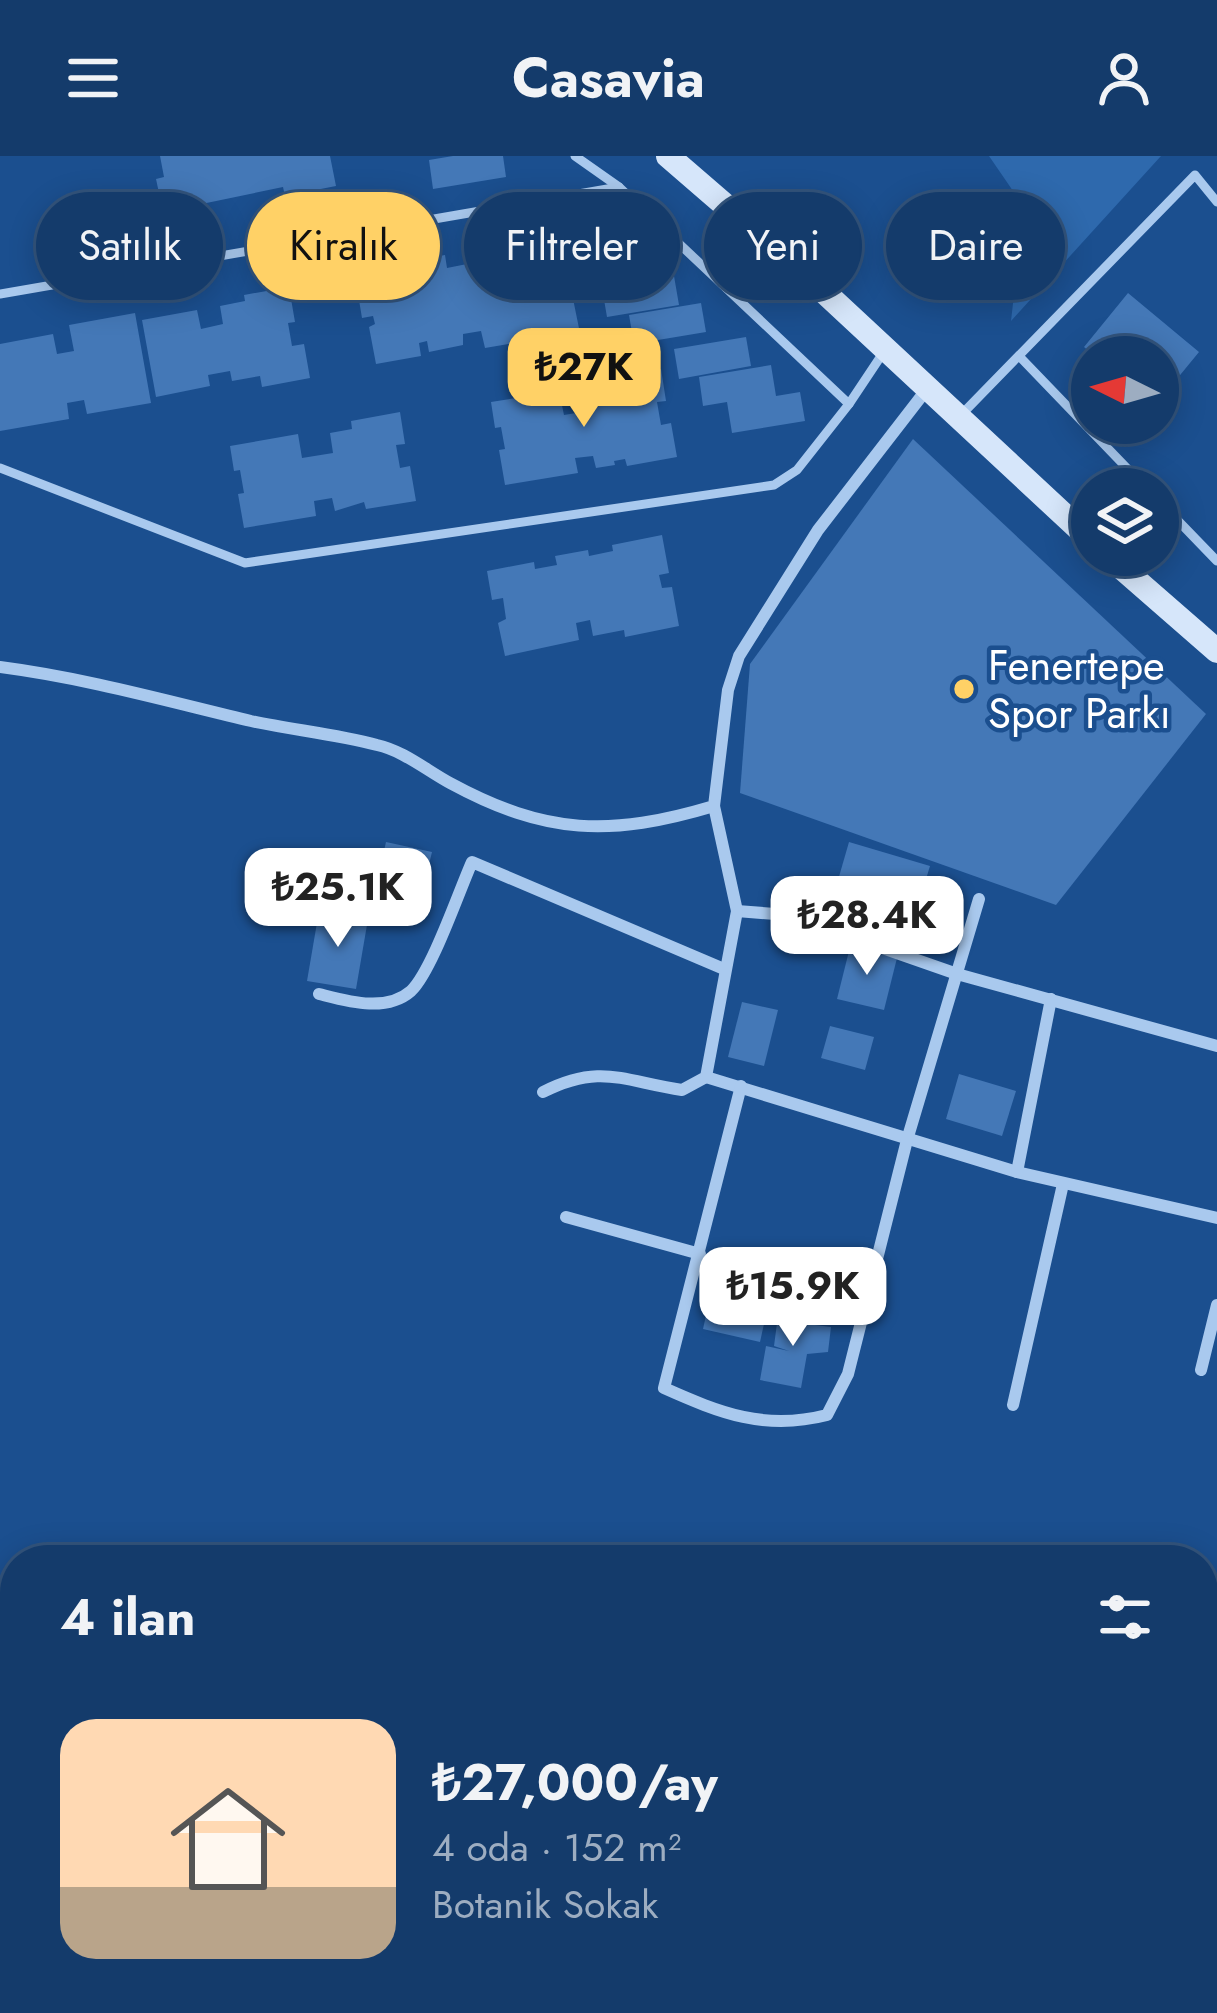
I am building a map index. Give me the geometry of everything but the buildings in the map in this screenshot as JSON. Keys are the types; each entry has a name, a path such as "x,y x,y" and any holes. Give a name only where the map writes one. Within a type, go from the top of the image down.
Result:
{"main road":[{"path":"668,156 1071,523"},
{"path":"1131,576 1217,651"}],"street":[{"path":"706,1077 737,911 714,806 728,690 739,656 818,530 927,389"},
{"path":"0,667 383,746 497,805 564,827 653,824 714,806"},
{"path":"319,994 379,1004 410,991 431,956 472,862 724,969"},
{"path":"741,1086 664,1388 714,1411 790,1424 827,1415 848,1374 907,1140 979,899"},
{"path":"737,911 788,915 957,974 1217,1046"},
{"path":"1017,1172 1051,999"},
{"path":"542,1092 574,1076 610,1074 682,1090 706,1077 1017,1172 1217,1218"},
{"path":"1012,1405 1063,1184"},
{"path":"566,1217 700,1254"},
{"path":"1201,1370 1217,1306"}],"lane":[{"path":"575,156 619,187 849,404"},
{"path":"958,418 1195,175 1217,202"},
{"path":"0,294 619,187"},
{"path":"0,468 245,563 774,485 797,470 885,350"},
{"path":"1018,356 1127,468"},
{"path":"1179,522 1217,561"}],"shaded area":[{"path":"989,156 1161,156 1065,262 1065,192 1014,192"},
{"path":"1013,300 1030,300 1011,321"}],"place":[{"name":"Fenertepe Spor Parkı","path":"964,689"}]}
